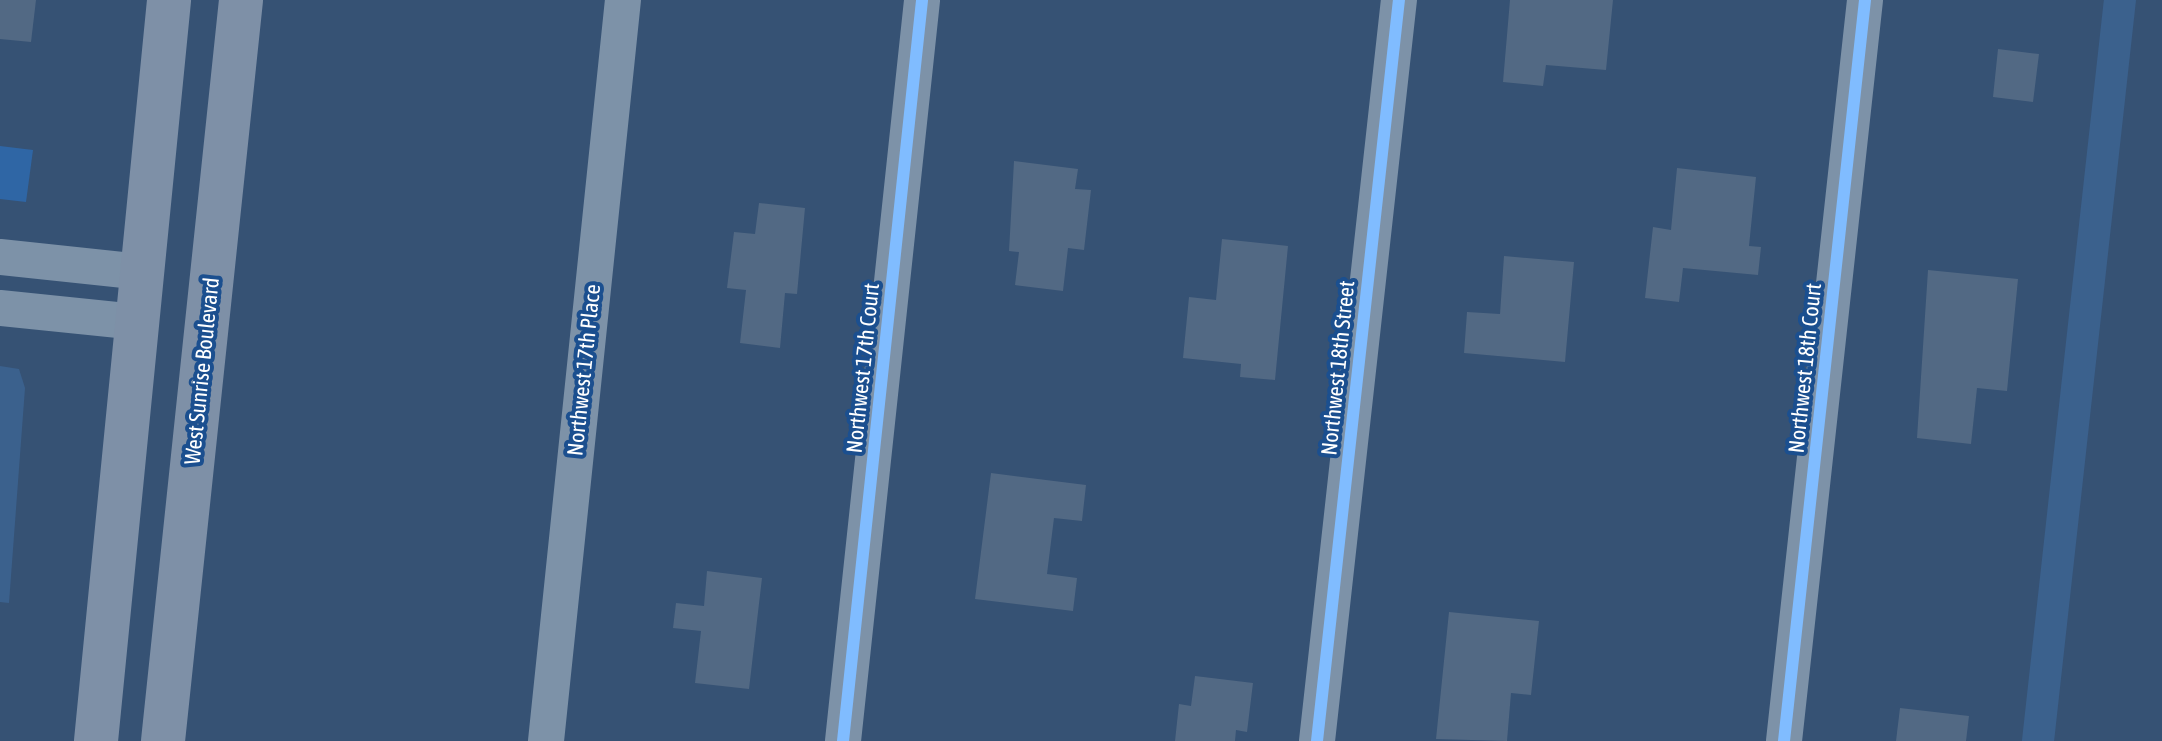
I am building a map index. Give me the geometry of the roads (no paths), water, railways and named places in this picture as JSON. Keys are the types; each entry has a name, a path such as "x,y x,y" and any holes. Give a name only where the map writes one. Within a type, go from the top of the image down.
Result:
{"highway":[{"path":"96,741 169,0"},
{"name":"West Sunrise Boulevard","path":"163,741 241,0"}],"street":[{"name":"Northwest 17th Place","path":"546,741 623,0"},
{"name":"Northwest 17th Court","path":"843,741 922,0"},
{"name":"Northwest 18th Street","path":"1317,741 1399,0"},
{"name":"Northwest 18th Court","path":"1784,741 1865,0"},
{"path":"0,257 143,272"},
{"path":"0,308 138,322"}],"waterway":[{"path":"2038,741 2120,0"}]}
